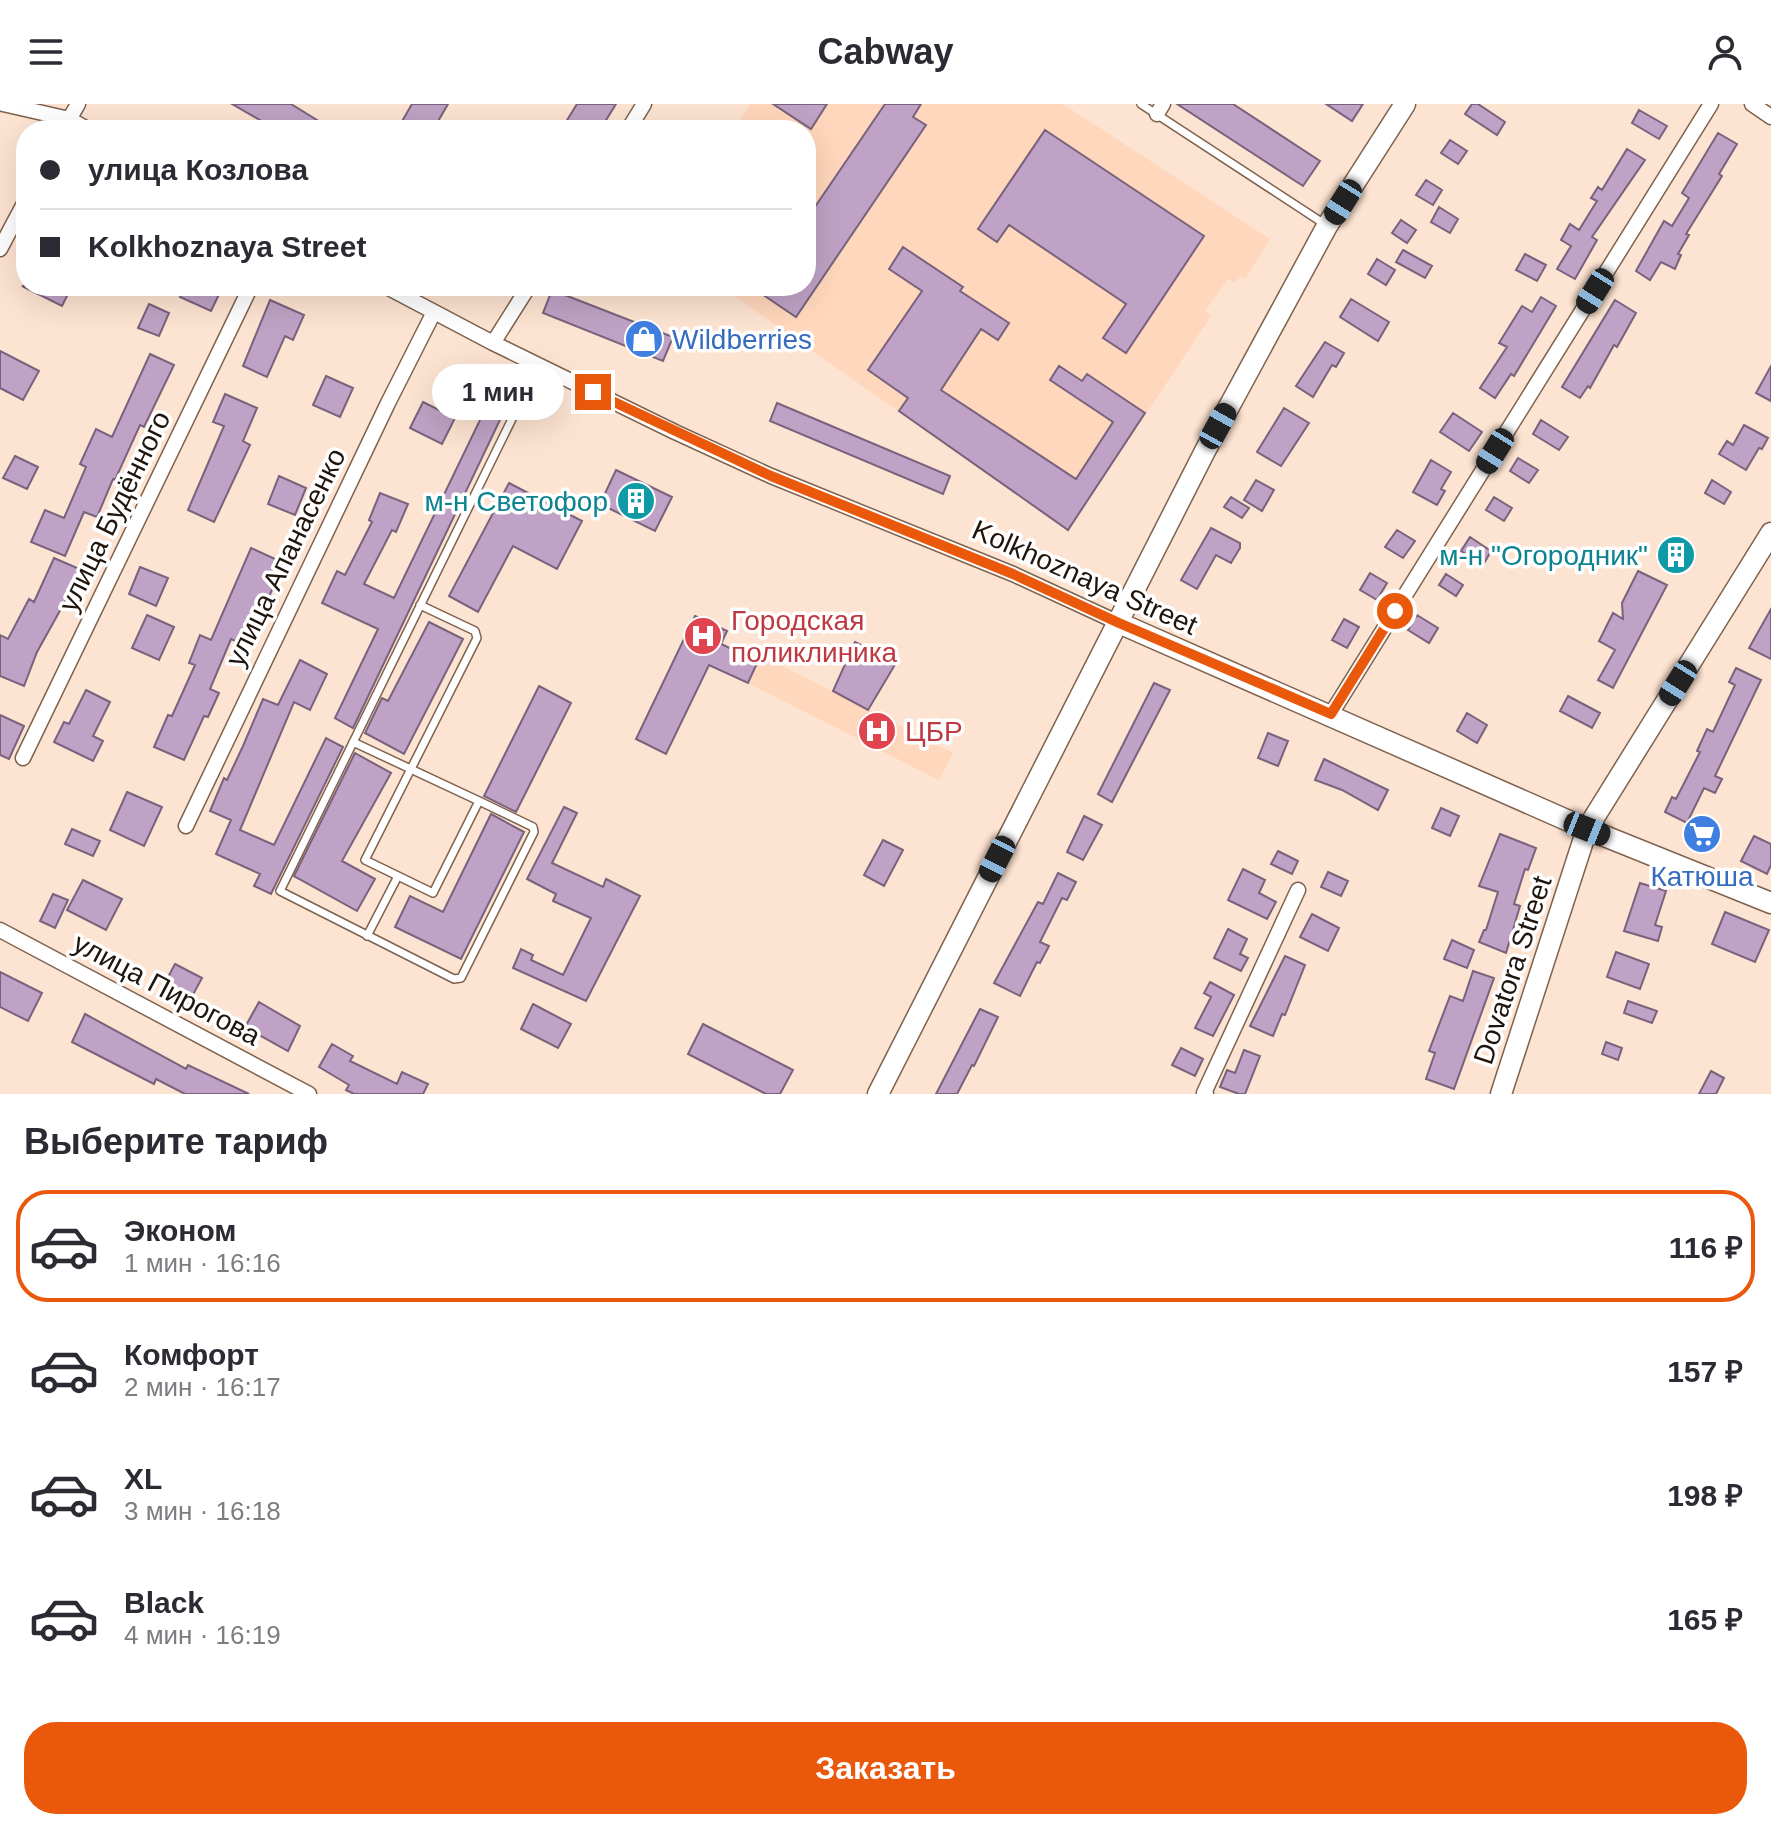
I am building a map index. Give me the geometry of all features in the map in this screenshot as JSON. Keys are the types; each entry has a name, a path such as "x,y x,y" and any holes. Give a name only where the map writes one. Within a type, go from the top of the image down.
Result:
{"street":[{"path":"3,104 35,108 57,120"},
{"path":"878,1094 1205,451 1327,226 1405,104"},
{"path":"1331,714 1711,104"},
{"path":"1752,104 1771,117"},
{"path":"0,249 16,219"},
{"name":"улица Будённого","path":"23,758 246,296"},
{"name":"Kolkhoznaya Street","path":"404,296 493,343 771,476 1013,574 1587,829 1771,903"},
{"path":"493,343 523,296"},
{"name":"улица Апанасенко","path":"186,826 434,312"},
{"name":"Dovatora Street","path":"1501,1094 1587,829 1771,533"},
{"path":"1206,1094 1298,890"},
{"name":"улица Пирогова","path":"0,930 309,1094"}],"lane":[{"path":"1141,104 1160,109 1327,226"},
{"path":"353,742 533,827 534,832 461,978 454,979 280,891 420,605 538,365"},
{"path":"420,605 475,631 477,638 365,860 433,893 479,801"},
{"path":"367,936 398,876"}],"shaded area":[{"path":"750,104 1063,104 1270,239 1245,279 1240,277 1235,283 1228,279 1205,311 1211,316 1068,531 734,296 816,296 816,120 740,120"},
{"name":"ЦБР","path":"761,655 953,753 939,780 748,683"}],"building":[{"path":"232,104 291,104 317,120 260,120"},
{"path":"412,104 448,104 439,120 403,120"},
{"path":"577,104 616,104 606,120 567,120"},
{"path":"773,104 827,104 816,121 797,120"},
{"path":"885,104 921,104 913,117 926,125 816,287 816,205"},
{"path":"1177,104 1233,104 1320,161 1303,186"},
{"path":"1326,104 1363,104 1352,121"},
{"path":"1472,104 1478,104 1505,122 1497,135 1465,114"},
{"path":"1639,110 1667,126 1659,139 1632,123"},
{"path":"1045,130 1204,236 1126,353 1103,338 1126,304 1009,225 997,242 978,229"},
{"path":"1718,133 1737,144 1719,174 1722,176 1686,234 1689,235 1678,254 1681,255 1675,269 1661,262 1650,280 1636,271 1664,221 1672,226 1689,198 1682,193"},
{"path":"1450,140 1467,151 1458,164 1441,153"},
{"path":"1627,149 1645,160 1592,237 1597,240 1575,279 1557,269 1571,246 1561,240 1570,224 1579,230 1597,201 1591,198 1598,187 1602,190"},
{"path":"1426,180 1442,190 1433,205 1416,195"},
{"path":"1439,207 1458,219 1450,233 1431,222"},
{"path":"1401,220 1416,230 1407,243 1392,233"},
{"path":"903,247 963,287 960,291 1009,323 998,340 981,329 941,390 1076,479 1113,422 1050,380 1059,366 1082,381 1087,374 1145,413 1068,530 899,411 908,398 868,370 922,291 889,269"},
{"path":"1403,250 1432,266 1425,278 1396,262"},
{"path":"1525,254 1546,265 1537,281 1516,270"},
{"path":"1377,259 1395,270 1386,285 1368,274"},
{"path":"42,296 67,296 62,306"},
{"path":"180,296 218,296 211,311"},
{"path":"550,296 567,296 673,337 663,361 543,313"},
{"path":"765,296 810,296 796,317"},
{"path":"1541,297 1556,306 1514,376 1511,374 1495,398 1480,388 1507,347 1499,343 1522,306 1532,312"},
{"path":"1351,299 1389,322 1378,341 1340,317"},
{"path":"270,300 304,315 293,340 285,336 267,377 243,366"},
{"path":"1615,300 1636,313 1590,388 1588,386 1580,398 1562,387"},
{"path":"149,304 169,313 159,336 138,328"},
{"path":"1325,342 1344,353 1336,367 1332,365 1313,397 1296,386"},
{"path":"0,351 39,371 23,400 0,388"},
{"path":"150,354 174,365 144,427 140,425 97,517 84,512 65,556 31,542 45,510 64,518 86,467 80,464 96,429 112,437"},
{"path":"1771,366 1771,401 1756,393"},
{"path":"326,376 353,388 340,417 313,405"},
{"path":"494,391 510,399 353,728 335,718 378,629 322,603 337,571 345,575 372,522 369,520 380,493 408,504 396,532 392,530 364,584 394,598"},
{"path":"225,394 257,408 243,441 250,445 214,522 188,510 224,426 213,422"},
{"path":"423,402 455,418 442,444 410,428"},
{"path":"777,403 950,476 943,494 770,421"},
{"path":"1284,408 1309,423 1281,466 1257,452"},
{"path":"1453,413 1482,432 1469,451 1440,432"},
{"path":"1541,420 1568,437 1559,450 1533,434"},
{"path":"1744,425 1768,438 1746,470 1719,454 1727,441 1733,445"},
{"path":"15,456 38,467 27,489 3,478"},
{"path":"1518,458 1538,470 1529,483 1510,471"},
{"path":"1431,460 1451,472 1441,489 1445,491 1437,505 1413,492"},
{"name":"м-н Светофор","path":"616,470 672,497 655,531 600,504"},
{"path":"279,476 306,488 295,515 268,504"},
{"path":"1256,480 1274,490 1262,511 1244,500"},
{"path":"1712,480 1731,492 1724,504 1705,493"},
{"path":"509,483 582,521 557,569 513,546 478,612 449,596"},
{"path":"1231,497 1249,508 1242,518 1224,507"},
{"path":"1494,497 1512,508 1504,521 1486,510"},
{"path":"1211,528 1240,543 1240,548 1231,563 1216,555 1197,589 1181,580"},
{"path":"1397,530 1415,541 1403,558 1385,547"},
{"path":"1470,537 1491,551 1483,565 1461,551"},
{"name":"м-н \"Огородник\"","path":"1668,543 1691,555 1683,568 1661,556"},
{"path":"251,548 284,563 247,646 231,639 210,689 219,693 208,717 204,716 184,760 154,747 195,665 189,663 200,635 211,640"},
{"path":"54,558 84,571 71,600 67,598 37,652 24,686 0,676 0,635 8,639 29,599 34,602"},
{"path":"140,567 168,578 156,606 129,594"},
{"path":"1638,571 1667,585 1613,688 1598,680 1615,650 1599,641 1613,613 1623,619 1622,603"},
{"path":"1370,573 1387,583 1377,600 1360,590"},
{"path":"1446,574 1463,585 1456,596 1439,585"},
{"path":"1771,609 1771,659 1749,648"},
{"path":"147,615 174,627 159,660 132,648"},
{"path":"1417,615 1438,628 1429,643 1408,630"},
{"path":"695,616 727,631 721,644 758,661 748,683 709,665 666,754 636,739"},
{"path":"1344,619 1359,627 1347,648 1332,640"},
{"path":"429,622 463,639 404,754 365,733 382,698 388,701"},
{"path":"855,642 896,663 868,710 833,691"},
{"path":"300,660 327,674 310,710 294,702 240,830 274,845 326,738 343,747 271,894 254,886 260,874 216,854 231,820 210,811 263,699 278,705"},
{"path":"1736,668 1761,680 1715,776 1722,779 1715,793 1704,788 1687,823 1665,812 1672,797 1676,799 1700,752 1697,751 1707,729 1713,732 1735,685 1729,682"},
{"path":"1154,683 1170,690 1112,802 1098,794"},
{"path":"539,686 571,703 516,812 484,796"},
{"path":"86,690 110,702 93,736 103,741 93,761 54,742 64,722 69,724"},
{"path":"1568,696 1600,713 1592,728 1560,711"},
{"path":"1467,713 1487,725 1477,743 1457,731"},
{"path":"0,715 24,726 9,759 0,755"},
{"path":"1268,733 1288,741 1278,766 1258,758"},
{"path":"355,753 391,773 342,861 375,879 357,911 294,876"},
{"path":"1324,759 1388,790 1378,810 1342,790 1315,780"},
{"path":"127,792 162,807 144,846 110,830"},
{"path":"564,807 577,813 552,863 603,887 606,879 640,896 586,1001 513,968 521,949 533,955 531,960 563,975 591,918 553,901 556,894 527,879"},
{"path":"1441,808 1459,816 1450,836 1432,828"},
{"path":"491,814 524,832 461,959 395,927 410,896 443,912"},
{"path":"1084,816 1102,825 1083,860 1067,852"},
{"path":"1698,824 1719,831 1711,846 1695,838"},
{"path":"72,829 100,841 93,856 65,844"},
{"path":"1500,834 1536,848 1528,870 1525,869 1514,904 1520,906 1506,953 1479,942 1498,892 1479,886"},
{"path":"1754,836 1771,844 1771,865 1767,874 1741,861"},
{"path":"883,840 903,850 884,886 864,875"},
{"path":"1278,851 1298,861 1292,874 1271,864"},
{"path":"1243,869 1265,880 1259,893 1276,902 1267,919 1228,900"},
{"path":"1328,872 1348,881 1341,896 1321,887"},
{"path":"1058,873 1076,882 1067,900 1062,898 1040,942 1049,946 1020,996 994,983 1038,902 1043,904"},
{"path":"83,880 122,899 106,930 67,910"},
{"path":"1640,883 1666,891 1655,925 1662,927 1658,941 1624,931"},
{"path":"53,894 68,900 55,928 40,921"},
{"path":"1725,912 1769,930 1755,962 1712,944"},
{"path":"1312,914 1339,928 1328,951 1300,937"},
{"path":"1228,929 1247,939 1240,954 1248,958 1241,971 1214,958"},
{"path":"1452,940 1474,950 1467,968 1444,959"},
{"path":"1616,952 1649,964 1640,989 1607,977"},
{"path":"1285,956 1305,965 1273,1036 1250,1026"},
{"path":"175,964 202,978 188,1004 161,990"},
{"path":"1473,971 1494,978 1454,1089 1426,1079 1435,1053 1429,1051 1450,996 1463,1001"},
{"path":"0,972 42,993 28,1021 0,1007"},
{"path":"1210,982 1234,995 1213,1036 1195,1028 1211,997 1204,993"},
{"path":"1628,1001 1657,1011 1652,1023 1624,1013"},
{"path":"259,1002 300,1026 288,1051 245,1027"},
{"path":"533,1004 571,1024 558,1048 521,1029"},
{"path":"980,1009 998,1017 974,1066 957,1094 936,1094"},
{"path":"85,1014 186,1069 188,1065 249,1094 185,1094 156,1079 154,1084 72,1042"},
{"path":"703,1024 793,1070 780,1094 766,1094 688,1054"},
{"path":"1606,1042 1622,1048 1618,1060 1602,1054"},
{"path":"332,1044 353,1056 350,1061 397,1084 402,1072 428,1084 423,1094 354,1094 346,1090 349,1085 319,1067"},
{"path":"1181,1048 1203,1059 1195,1076 1172,1065"},
{"path":"1244,1050 1260,1056 1245,1094 1239,1094 1220,1087 1227,1070 1235,1073"},
{"path":"1711,1071 1724,1078 1716,1094 1699,1094"}],"place":[{"name":"Wildberries","path":"644,339"},
{"name":"м-н Светофор","path":"636,501"},
{"name":"м-н \"Огородник\"","path":"1676,555"},
{"name":"Городская поликлиника","path":"703,636"},
{"name":"ЦБР","path":"877,731"},
{"name":"Катюша","path":"1702,834"}],"route":[{"path":"593,392 771,476 1013,574 1331,714 1395,611"}]}
